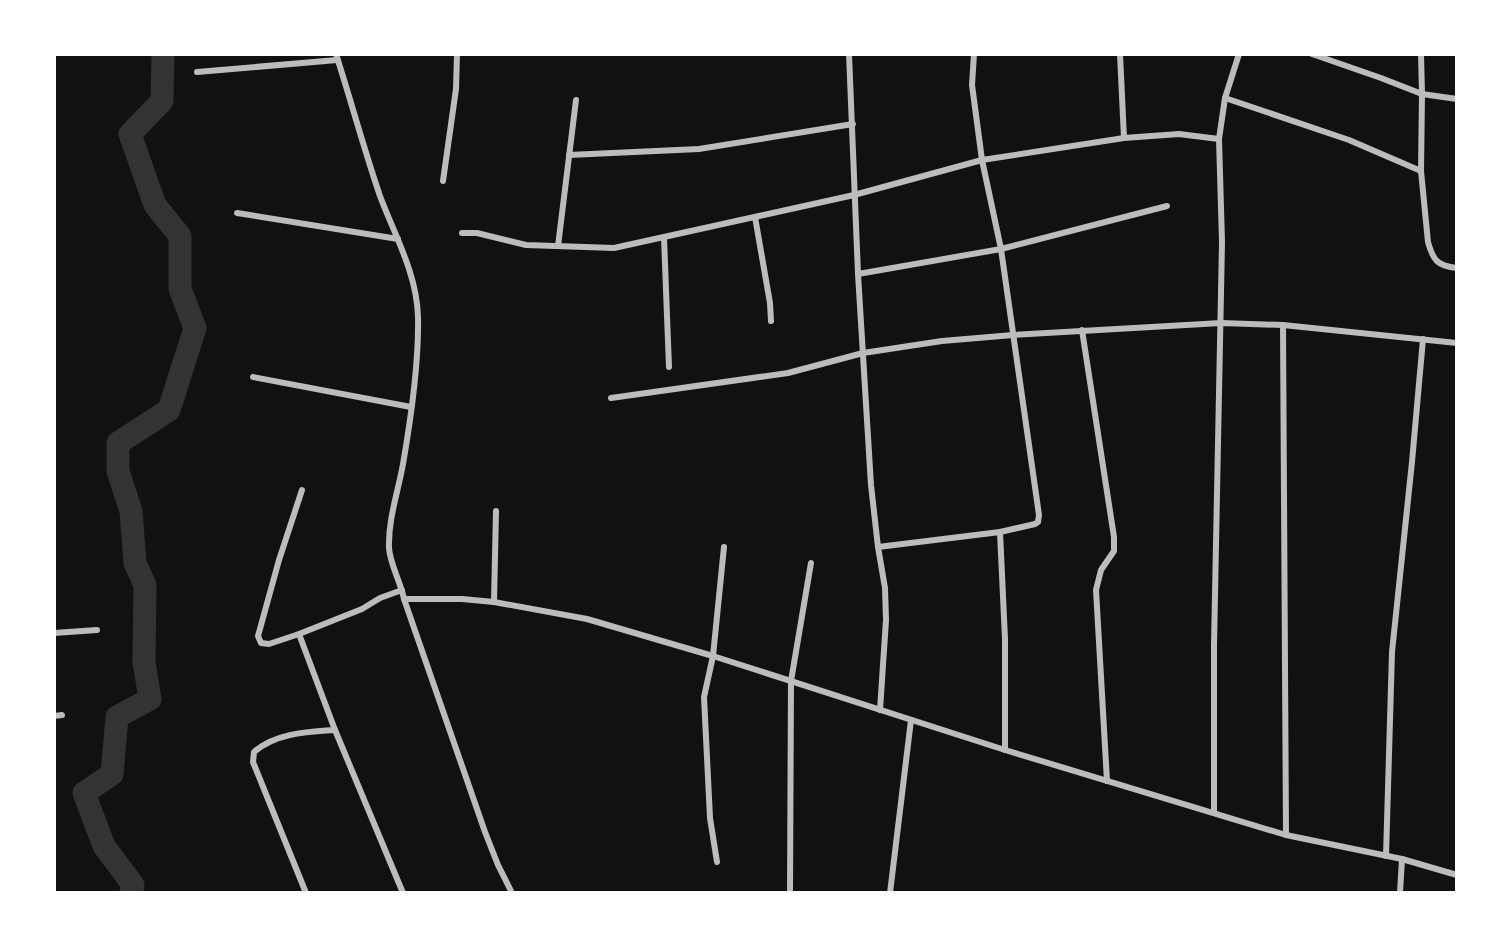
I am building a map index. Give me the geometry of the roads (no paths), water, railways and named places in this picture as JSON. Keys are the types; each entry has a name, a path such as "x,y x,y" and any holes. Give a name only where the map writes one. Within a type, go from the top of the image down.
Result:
{"street":[{"path":"443,181 456,89 457,54"},
{"path":"849,54 858,274 871,485 885,588 886,620 880,710"},
{"path":"878,547 1000,532 1038,522 1002,249 982,160 972,85 974,54"},
{"path":"1120,54 1124,138"},
{"path":"1214,812 1214,645 1222,231 1219,139 1225,98 1239,54"},
{"path":"1312,54 1422,94 1457,99"},
{"path":"1421,54 1421,171 1428,242 1436,261 1444,267 1457,268"},
{"path":"197,72 336,57 369,163 416,293 417,363 389,550 485,832 512,893"},
{"path":"1225,98 1349,140 1421,171"},
{"path":"558,246 576,100"},
{"path":"569,155 699,149 853,124"},
{"path":"462,233 477,233 526,245 614,248 855,195 982,160 1124,138 1179,134 1219,139"},
{"path":"858,274 1002,249 1167,206"},
{"path":"237,213 398,239"},
{"path":"755,217 771,303 771,321"},
{"path":"664,238 669,367"},
{"path":"611,398 788,373 863,353 1013,334 1221,323 1283,325 1457,343"},
{"path":"1283,325 1286,835"},
{"path":"1082,330 1114,537 1114,551 1101,570 1096,590 1107,780"},
{"path":"1386,856 1392,652 1423,340"},
{"path":"253,377 411,407"},
{"path":"302,490 258,636 261,643 268,644 299,634 402,590"},
{"path":"494,602 496,511"},
{"path":"1000,532 1005,639 1005,750"},
{"path":"717,862 710,818 705,697 713,656 724,547"},
{"path":"790,893 791,681 811,563"},
{"path":"404,599 494,602 587,619 1286,835 1402,859 1457,875"},
{"path":"54,633 97,630"},
{"path":"299,634 335,730 403,893"},
{"path":"890,893 911,720"},
{"path":"306,893 253,762 254,752 260,746 296,733 335,730"},
{"path":"1400,893 1402,859"}],"waterway":[{"path":"131,893 133,885 104,846 84,793 112,774 117,717 150,699 144,662 145,585 135,563 131,511 118,471 118,443 169,410 195,328 180,289 180,236 155,205 130,134 162,101 163,54"}]}
